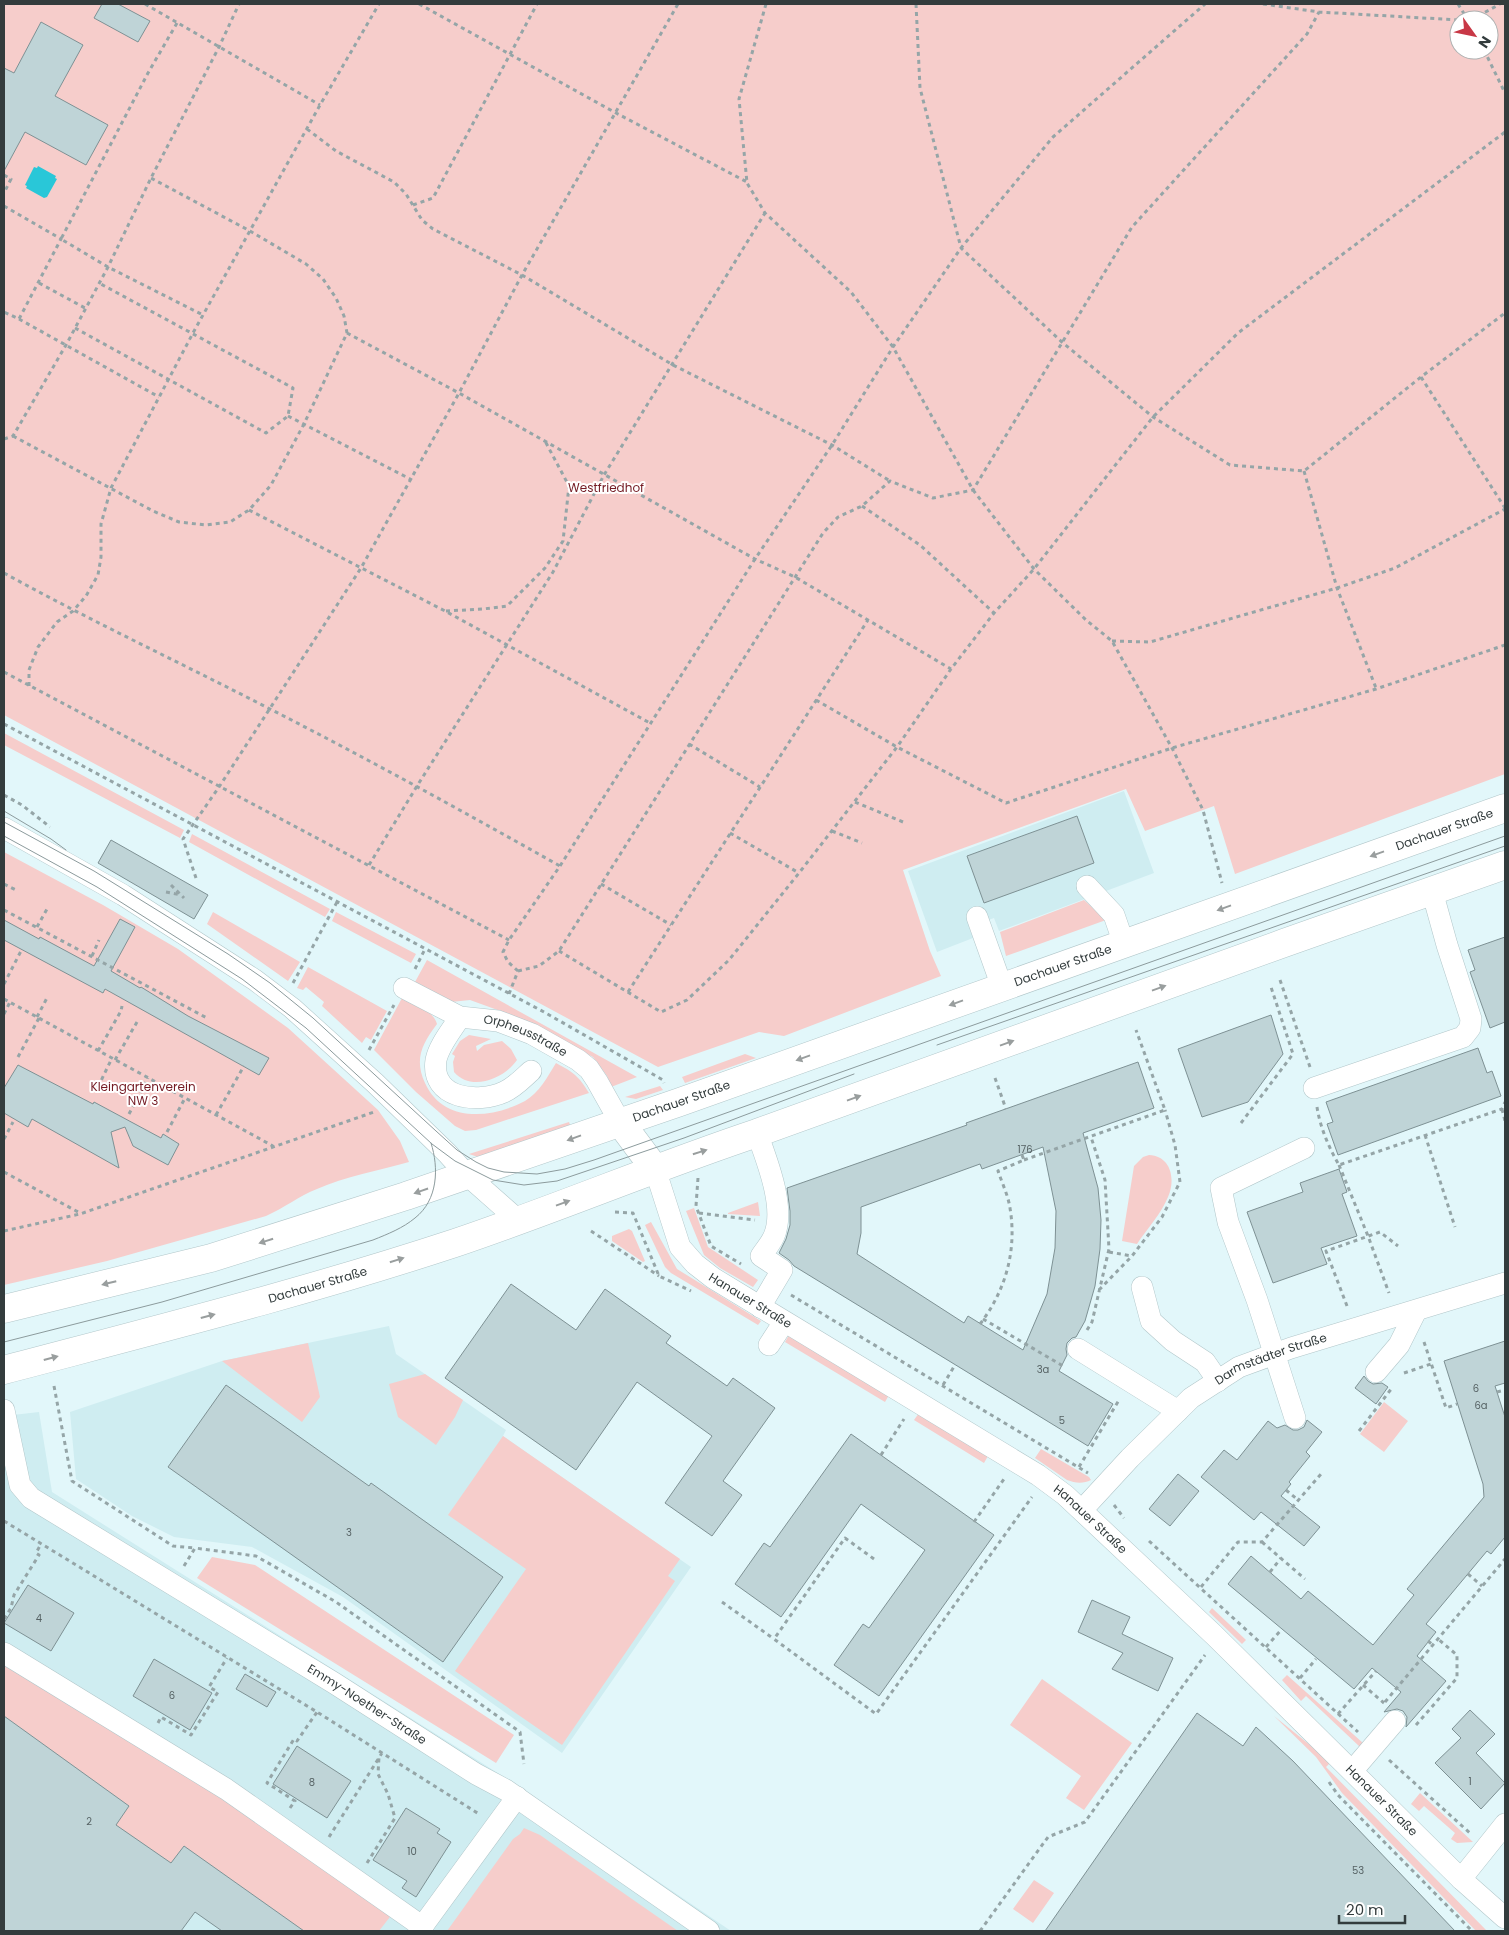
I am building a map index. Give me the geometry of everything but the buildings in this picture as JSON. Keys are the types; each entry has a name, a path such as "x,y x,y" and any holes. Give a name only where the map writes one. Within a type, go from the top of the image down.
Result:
{"main road":[{"name":"Dachauer Straße","path":"4,1309 211,1258 467,1175 1505,808"},
{"name":"Dachauer Straße","path":"4,1370 275,1298 455,1243 655,1169 1505,865"},
{"name":"Dachauer Straße","path":"620,1122 655,1169"}],"street":[{"path":"4,828 124,895 255,980 330,1041 441,1146 467,1175 518,1220"},
{"path":"1087,886 1114,915 1124,944"},
{"path":"1314,1088 1463,1037 1470,1028 1471,1019 1432,891"},
{"path":"977,917 1002,987"},
{"name":"Orpheusstraße","path":"404,988 460,1017 498,1021 532,1034 578,1060 588,1068 597,1081 620,1122"},
{"path":"460,1017 442,1045 436,1062 436,1072 446,1089 460,1097 479,1098 491,1096 503,1093 531,1071"},
{"path":"757,1133 775,1192 778,1210 774,1236 761,1256 782,1270 760,1307"},
{"path":"1295,1418 1257,1300 1228,1222 1221,1188 1304,1148"},
{"name":"Hanauer Straße","path":"655,1169 680,1247 695,1264 713,1278 784,1322 1038,1475 1065,1495 1184,1606 1353,1770 1380,1801 1461,1880 1505,1918"},
{"name":"Darmstädter Straße","path":"1082,1510 1191,1398 1239,1367 1275,1354 1505,1283"},
{"path":"1142,1287 1151,1321 1173,1340 1205,1362 1218,1380"},
{"path":"1376,1372 1399,1345 1416,1311"},
{"path":"769,1345 784,1322"},
{"path":"1078,1349 1178,1411"},
{"name":"Emmy-Noether-Straße","path":"4,1410 12,1485 334,1683 476,1774 517,1797 709,1931"},
{"path":"4,1653 226,1789 421,1929 517,1797"},
{"path":"1353,1770 1404,1725"},
{"path":"1461,1880 1505,1824"}],"path":[{"path":"145,4 320,105"},
{"path":"4,440 13,436 66,345 108,267 239,4"},
{"path":"29,686 29,670 38,647 57,622 73,611 86,596 98,575 101,557 101,524 111,488 193,333 320,105 379,4"},
{"path":"419,4 747,183"},
{"path":"412,205 433,198 538,4"},
{"path":"196,878 183,839 219,787 361,568 460,393 522,275 678,4"},
{"path":"766,4 739,99 747,183 765,213 851,292 893,347 973,490 1034,569 1086,620 1112,641 1172,748 1203,810 1223,888"},
{"path":"916,4 920,88 960,248 1062,343 1153,417 1230,465 1304,471 1421,377 1505,313"},
{"path":"518,971 508,962 503,952 509,940 560,866 755,559 832,445 893,347 960,248 1053,137 1205,4"},
{"path":"1264,4 1319,12 1449,19"},
{"path":"1488,10 1500,4"},
{"path":"307,129 336,151 394,182 406,194 422,220 433,229 522,275 673,365 832,445 890,481 933,498 973,490 1132,227 1307,34 1319,12"},
{"path":"19,319 148,73 177,23"},
{"path":"1489,60 1505,93"},
{"path":"559,951 661,1012 687,1000 729,960 800,873 897,748 951,669 994,613 1034,569 1153,417 1238,333 1505,132"},
{"path":"4,175 11,179 4,193"},
{"path":"13,436 179,522 206,525 230,522 249,510 272,486 347,333 344,316 336,298 322,279 306,264 250,231 151,178"},
{"path":"4,206 108,267 203,315"},
{"path":"369,865 553,572 604,475 765,213"},
{"path":"39,283 85,308"},
{"path":"75,328 266,433 288,416 293,388 99,283"},
{"path":"4,312 159,397"},
{"path":"347,333 545,440 755,559 795,577 951,669"},
{"path":"1112,641 1150,642 1337,588 1395,568 1505,509 1421,377"},
{"path":"288,416 412,480"},
{"path":"445,611 507,606 545,568 563,541 569,486 545,440"},
{"path":"1304,471 1337,588 1376,688"},
{"path":"518,971 539,966 559,951 823,533 838,517 862,506 890,481"},
{"path":"862,506 920,545 994,613"},
{"path":"249,510 445,611 651,723"},
{"path":"545,568 553,572"},
{"path":"4,573 73,611 269,709 417,786 560,866"},
{"path":"628,992 868,620"},
{"path":"816,700 897,748 1006,803 1172,748 1376,688 1505,645"},
{"path":"4,672 509,940"},
{"path":"4,724 509,994 663,1080"},
{"path":"689,744 760,787"},
{"path":"855,802 903,822"},
{"path":"832,831 862,843"},
{"path":"730,833 800,873"},
{"path":"4,884 16,890"},
{"path":"166,892 183,897 171,884"},
{"path":"601,884 671,925"},
{"path":"290,989 337,902"},
{"path":"37,927 46,909"},
{"path":"4,910 207,1018"},
{"path":"92,956 99,940"},
{"path":"4,984 21,951"},
{"path":"509,994 518,971"},
{"path":"1280,980 1312,1073 1318,1116 1332,1154 1339,1165 1368,1236 1389,1293"},
{"path":"1241,1122 1293,1054 1270,984"},
{"path":"18,1057 48,996"},
{"path":"4,999 273,1146"},
{"path":"4,1014 10,1002"},
{"path":"98,1050 121,1011 122,1006"},
{"path":"98,1087 137,1022"},
{"path":"1099,1290 1132,1256 1162,1216 1180,1182 1175,1145 1165,1110 1136,1030"},
{"path":"216,1115 244,1066"},
{"path":"129,1114 148,1078"},
{"path":"995,1078 1006,1109"},
{"path":"167,1132 185,1098"},
{"path":"1505,1102 1502,1109 1505,1121"},
{"path":"1339,1165 1502,1109"},
{"path":"4,1231 80,1214 378,1110"},
{"path":"980,1324 1004,1282 1012,1246 1010,1207 998,1171 1165,1110"},
{"path":"4,1139 13,1122"},
{"path":"1425,1134 1455,1227"},
{"path":"983,1319 1067,1369 1092,1322 1108,1252 1105,1180 1091,1137"},
{"path":"1022,1155 1024,1160"},
{"path":"4,1172 80,1214"},
{"path":"633,1213 659,1276"},
{"path":"699,1213 776,1223"},
{"path":"591,1231 659,1276 692,1292"},
{"path":"1347,1306 1326,1251 1380,1232 1398,1246"},
{"path":"1108,1252 1132,1256"},
{"path":"1424,1340 1446,1408 1458,1404"},
{"path":"943,1385 955,1365"},
{"path":"1359,1431 1398,1381"},
{"path":"54,1386 72,1481 173,1546 256,1556 336,1602 520,1732 524,1764"},
{"path":"1497,1392 1505,1390"},
{"path":"1079,1466 1119,1399"},
{"path":"899,1416 912,1424"},
{"path":"881,1455 904,1419"},
{"path":"996,1474 1011,1483"},
{"path":"1262,1542 1321,1474"},
{"path":"974,1522 1004,1479"},
{"path":"1286,1490 1298,1500"},
{"path":"722,1602 876,1714 1033,1496 1025,1492"},
{"path":"4,1521 486,1818"},
{"path":"774,1639 845,1538 874,1558"},
{"path":"1184,1606 1238,1542 1262,1542 1305,1579"},
{"path":"4,1619 11,1608 14,1594 39,1555 36,1553 41,1544"},
{"path":"173,1583 195,1548"},
{"path":"1270,1572 1281,1558"},
{"path":"1384,1702 1505,1559"},
{"path":"1468,1574 1482,1586"},
{"path":"1266,1647 1282,1629"},
{"path":"1404,1725 1457,1678 1456,1655 1438,1639"},
{"path":"1428,1642 1433,1645"},
{"path":"980,1931 1048,1837 1085,1822 1207,1653"},
{"path":"147,1740 161,1718 191,1735 218,1692 209,1687 227,1658"},
{"path":"1300,1678 1316,1659"},
{"path":"1338,1714 1376,1671"},
{"path":"279,1826 294,1801 267,1783 294,1739 297,1741 316,1712"},
{"path":"319,1854 382,1753"},
{"path":"356,1881 395,1818 388,1794 378,1774 379,1757"},
{"path":"1327,1778 1338,1795 1472,1931"}],"shaded area":[{"path":"1124,791 1154,873 999,931 994,918 969,927 973,938 937,952 908,871"},
{"path":"389,1326 396,1354 506,1430 503,1436 691,1567 562,1753 343,1597 252,1547 174,1537 132,1516 76,1479 70,1412 222,1361"},
{"path":"39,1412 52,1492 512,1782 731,1931 4,1931 4,1416"}],"green space":[{"name":"Westfriedhof","path":"4,4 1505,4 1505,774 1235,874 1214,806 1145,831 1126,789 903,870 930,951 941,976 784,1036 759,1032 658,1067 4,715"},
{"path":"4,733 184,830 180,838 4,745"},
{"path":"192,834 330,909 325,917 189,842"},
{"name":"Kleingartenverein NW 3","path":"4,852 103,905 178,949 288,1028 378,1110 400,1141 409,1162 350,1177 328,1185 304,1195 266,1216 107,1261 4,1285"},
{"path":"1084,900 1106,920 1006,956 1000,932"},
{"path":"213,912 300,962 288,981 207,924"},
{"path":"336,912 416,954 411,963 332,921"},
{"path":"427,960 637,1077 611,1087 607,1076 593,1057 514,1016 470,1000 451,1002 415,982"},
{"path":"308,967 387,1011 371,1040 366,1037 362,1043 322,1006 324,1002 306,987 303,990 297,988"},
{"path":"402,998 428,1011 437,1024 427,1038 421,1052 420,1066 425,1083 433,1096 443,1105 469,1114 483,1114 512,1107 535,1094 556,1063 575,1075 589,1093 476,1130 465,1131 455,1126 416,1092 374,1050"},
{"path":"469,1035 491,1039 476,1046 477,1051 484,1045 502,1041 511,1049 517,1060 504,1073 487,1081 469,1081 461,1078 454,1072 453,1062 455,1056 452,1054 460,1041"},
{"path":"745,1054 756,1058 685,1083 682,1077"},
{"path":"660,1086 663,1090 636,1099 625,1097"},
{"path":"569,1122 571,1128 481,1158 469,1154"},
{"path":"1149,1155 1162,1159 1170,1170 1172,1183 1168,1197 1162,1209 1137,1244 1122,1241 1134,1166 1143,1157"},
{"path":"758,1202 760,1216 728,1214 728,1213"},
{"path":"694,1208 708,1247 758,1280 753,1287 720,1268 704,1255 686,1211"},
{"path":"651,1222 677,1269 761,1321 758,1325 671,1273 665,1267 645,1225"},
{"path":"629,1229 632,1231 645,1261 643,1262 612,1241 612,1236"},
{"path":"789,1335 889,1395 885,1402 785,1342"},
{"path":"308,1343 320,1397 302,1422 222,1361"},
{"path":"425,1374 463,1400 455,1417 436,1445 398,1417 389,1384"},
{"path":"1384,1402 1408,1421 1384,1452 1360,1434"},
{"path":"919,1413 988,1456 984,1463 914,1420"},
{"path":"503,1436 680,1559 668,1576 675,1581 562,1745 455,1671 526,1569 448,1515"},
{"path":"1041,1449 1091,1480 1079,1483 1067,1480 1035,1458"},
{"path":"212,1557 255,1565 514,1735 496,1763 197,1578"},
{"path":"1212,1608 1246,1640 1242,1644 1209,1612"},
{"path":"4,1656 121,1730 393,1913 379,1931 304,1931 184,1846 171,1863 116,1825 129,1806 4,1716"},
{"path":"1287,1675 1363,1743 1360,1747 1306,1696 1301,1701 1282,1680"},
{"path":"1042,1679 1132,1743 1084,1810 1066,1798 1081,1776 1010,1725"},
{"path":"1274,1716 1331,1762 1326,1767 1487,1931 1476,1931 1342,1793 1316,1757"},
{"path":"1420,1793 1473,1842 1457,1843 1451,1839 1455,1833 1424,1806 1419,1811 1411,1804"},
{"path":"524,1828 540,1835 678,1931 447,1931 513,1839"},
{"path":"1034,1880 1054,1893 1033,1923 1013,1909"}],"water":[{"path":"38,166 56,176 55,178 57,179 47,197 44,198 26,188 27,186 25,185 34,167 37,168"}],"tram line":[{"path":"4,811 66,850"},
{"path":"4,822 94,871 228,954 270,983 313,1018 457,1150 488,1168 504,1172 537,1174 565,1169 594,1160 1505,836"},
{"path":"4,836 97,887 242,979 306,1028 432,1144 455,1161 493,1180 524,1185 557,1181 684,1138 854,1074"},
{"path":"937,1045 1505,846"},
{"path":"4,1342 162,1302 373,1240 390,1233 415,1218 423,1211 428,1202 435,1183 436,1173 431,1143"}]}
